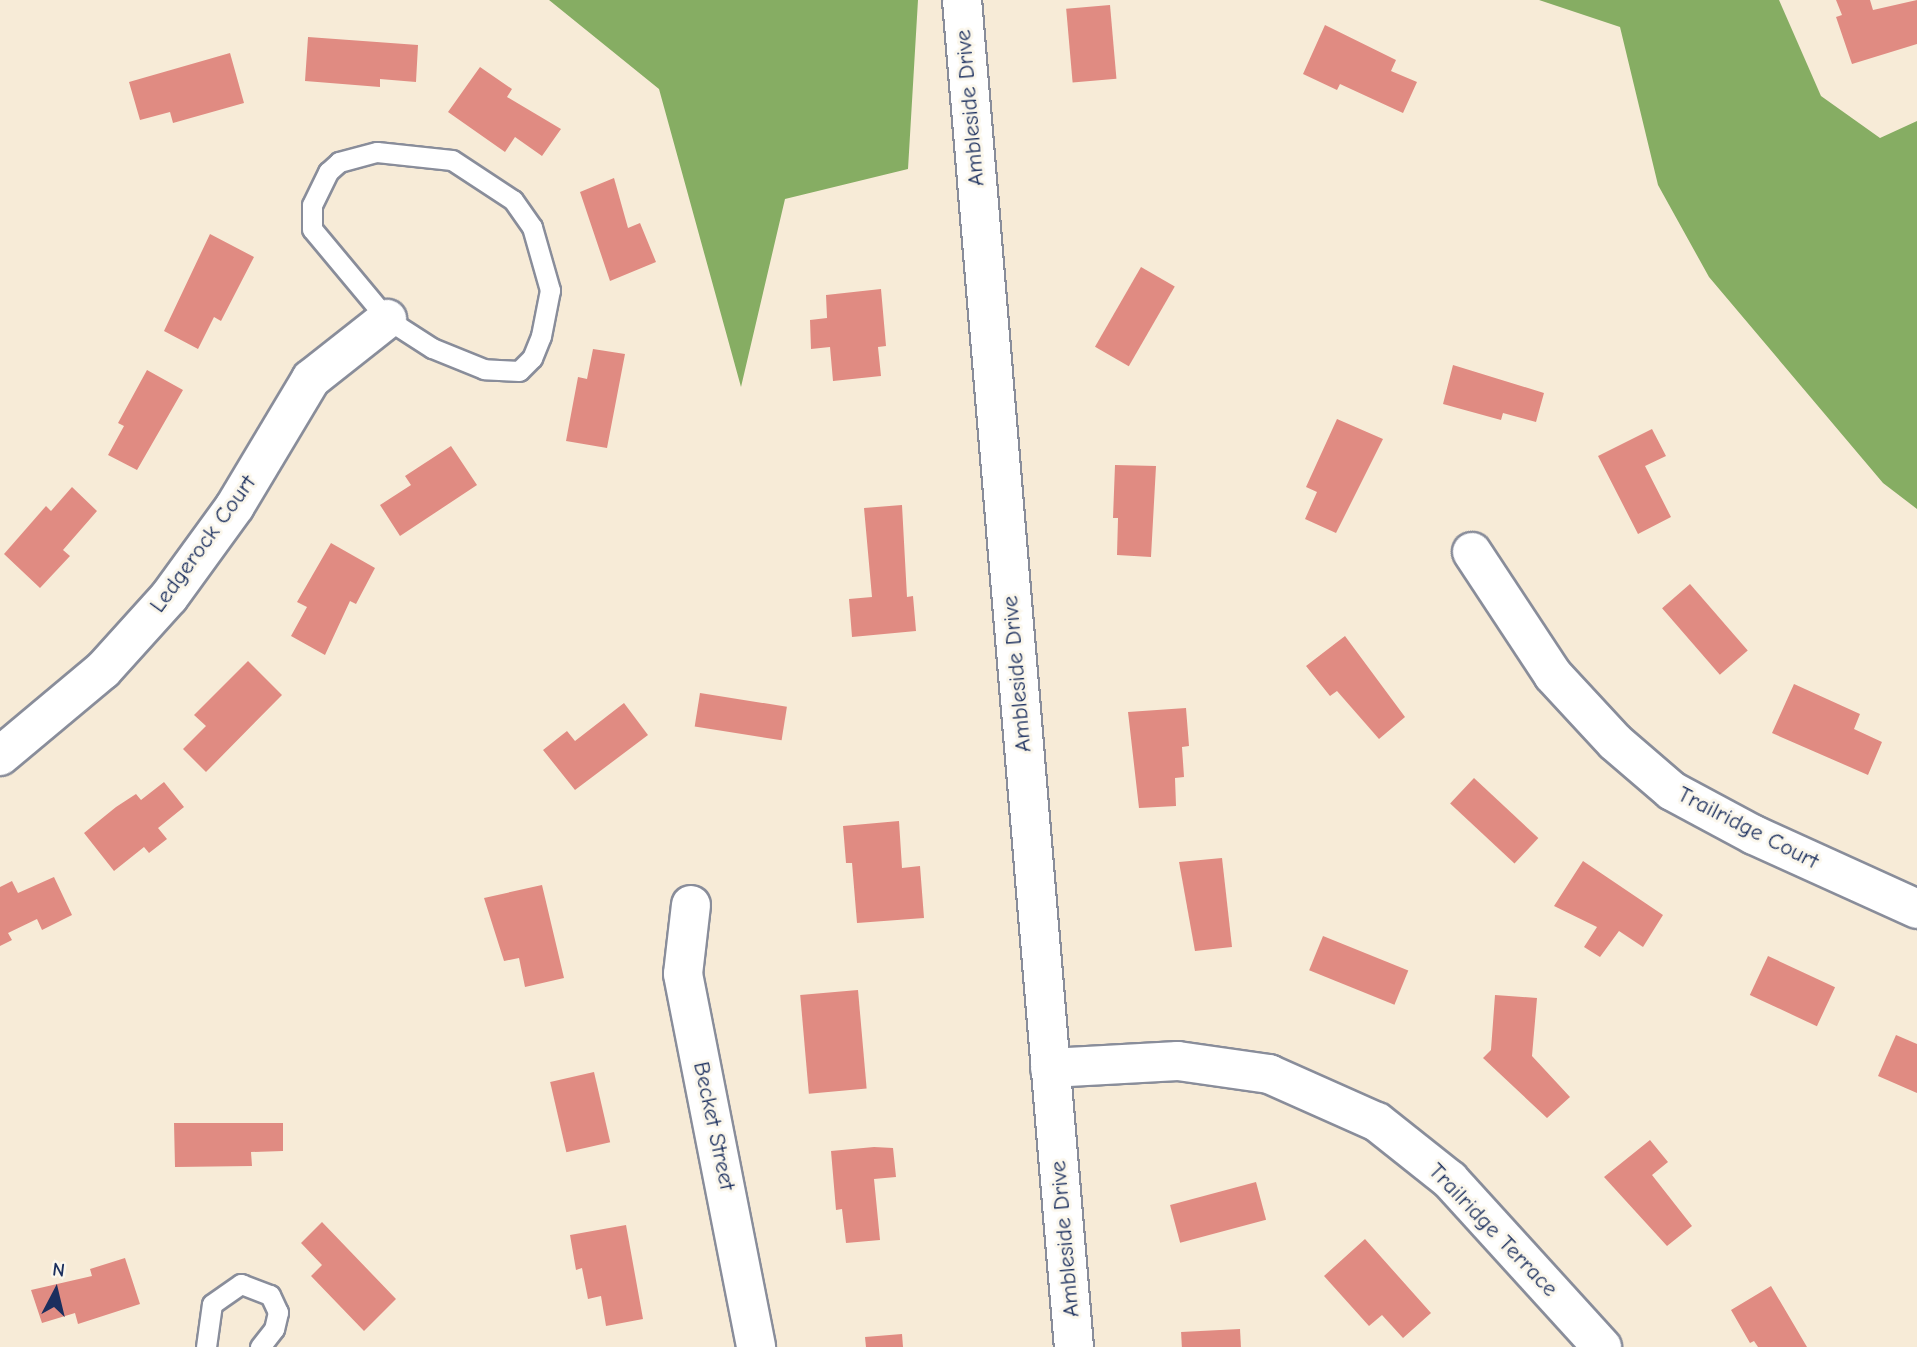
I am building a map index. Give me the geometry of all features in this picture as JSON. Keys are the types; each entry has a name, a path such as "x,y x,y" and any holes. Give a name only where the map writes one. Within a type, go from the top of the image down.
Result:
{"street":[{"name":"Ambleside Drive","path":"962,0 1074,1347"},
{"name":"Ledgerock Court","path":"0,756 103,670 169,597 234,506 311,379 387,319"},
{"name":"Trailridge Court","path":"1472,552 1553,675 1615,741 1672,791 1754,835 1917,909"},
{"name":"Becket Street","path":"691,905 683,974 756,1347"},
{"name":"Trailridge Terrace","path":"1050,1068 1178,1061 1269,1074 1377,1122 1450,1180 1602,1347"}],"lane":[{"path":"377,152 429,155 452,160 481,176 513,200 540,246 550,290 541,336 532,358 519,371 484,369 432,348 387,319 312,229 312,205 328,172 345,160 377,152"},
{"path":"206,1347 212,1304 241,1284 270,1295 278,1312 274,1329 260,1347"}],"green space":[{"path":"549,0 918,0 908,169 785,199 741,387 659,89"},
{"path":"1539,0 1779,0 1821,96 1880,138 1917,121 1917,509 1883,483 1709,277 1658,185 1620,27"}],"building":[{"path":"1836,0 1870,0 1873,10 1917,0 1917,44 1852,64 1836,17 1842,15"},
{"path":"1110,5 1116,79 1073,83 1066,9"},
{"path":"1325,25 1396,60 1391,71 1417,82 1403,113 1340,84 1337,90 1303,74"},
{"path":"308,37 418,45 416,82 380,79 380,87 305,81"},
{"path":"230,53 244,103 173,123 170,112 140,120 129,82"},
{"path":"480,67 512,89 507,97 561,129 542,156 515,137 505,152 448,112"},
{"path":"614,178 628,228 640,223 656,262 610,281 580,192"},
{"path":"210,234 254,257 221,321 214,317 198,349 164,331"},
{"path":"1141,267 1175,286 1129,366 1095,347"},
{"path":"881,289 886,346 878,347 881,376 833,381 830,347 811,349 810,320 827,318 826,295"},
{"path":"593,349 625,354 607,448 566,441 578,377 587,379"},
{"path":"1453,365 1544,393 1536,422 1503,413 1501,420 1443,404"},
{"path":"147,370 183,390 137,470 108,455 124,426 118,423"},
{"path":"1337,419 1383,439 1336,533 1305,519 1317,492 1306,487"},
{"path":"1652,429 1666,456 1645,466 1671,517 1638,534 1598,456"},
{"path":"451,446 477,485 400,536 380,505 411,485 405,476"},
{"path":"1115,465 1156,466 1151,557 1117,555 1118,518 1113,518"},
{"path":"72,487 97,511 63,550 70,556 40,588 4,554 46,506 51,511"},
{"path":"902,505 907,597 913,596 916,631 852,637 849,599 872,597 864,508"},
{"path":"331,543 375,568 356,604 350,601 325,655 291,636 307,607 297,602"},
{"path":"1690,584 1748,650 1720,675 1662,608"},
{"path":"1345,636 1405,717 1379,739 1337,691 1330,696 1306,666"},
{"path":"248,661 282,695 206,772 183,749 206,726 194,715"},
{"path":"1794,684 1860,714 1854,729 1882,742 1868,775 1772,733"},
{"path":"700,693 787,707 782,740 695,727"},
{"path":"624,703 648,735 575,790 543,750 567,731 575,741"},
{"path":"1186,708 1189,746 1182,747 1184,777 1175,778 1176,806 1139,808 1128,712"},
{"path":"1474,778 1538,838 1514,864 1450,804"},
{"path":"164,782 184,807 158,828 167,839 149,853 144,847 114,871 84,833 136,794 141,800"},
{"path":"899,821 902,868 920,866 924,918 857,923 852,863 846,863 843,826"},
{"path":"1222,858 1232,947 1195,951 1179,862"},
{"path":"1583,861 1663,915 1643,947 1619,931 1600,957 1584,947 1597,927 1554,906"},
{"path":"54,877 72,915 42,930 37,919 8,933 12,940 0,946 0,887 12,881 18,893"},
{"path":"542,885 564,978 525,987 519,958 504,961 484,898"},
{"path":"1323,936 1408,970 1394,1005 1309,970"},
{"path":"1768,956 1835,987 1817,1026 1750,995"},
{"path":"858,990 867,1089 809,1094 800,995"},
{"path":"1495,995 1537,998 1532,1056 1570,1097 1547,1118 1483,1058 1491,1050"},
{"path":"1896,1035 1917,1044 1917,1093 1878,1076"},
{"path":"594,1072 610,1142 566,1152 550,1082"},
{"path":"174,1123 283,1123 283,1151 251,1152 252,1166 175,1167"},
{"path":"1650,1140 1668,1162 1652,1175 1692,1226 1667,1246 1604,1177"},
{"path":"893,1148 896,1177 874,1179 880,1240 846,1243 842,1209 836,1210 831,1151"},
{"path":"1256,1182 1266,1220 1180,1243 1170,1205"},
{"path":"322,1222 396,1299 364,1331 311,1276 322,1265 301,1243"},
{"path":"626,1225 643,1319 606,1326 601,1296 588,1299 582,1268 576,1270 570,1235"},
{"path":"1365,1239 1431,1313 1403,1338 1382,1315 1369,1326 1324,1276"},
{"path":"125,1258 140,1304 78,1324 75,1313 42,1323 31,1290 92,1276 90,1269"},
{"path":"1771,1286 1807,1347 1758,1347 1754,1341 1750,1343 1731,1310"},
{"path":"1240,1329 1241,1347 1182,1347 1181,1332"},
{"path":"902,1334 903,1347 866,1347 865,1337"}]}
